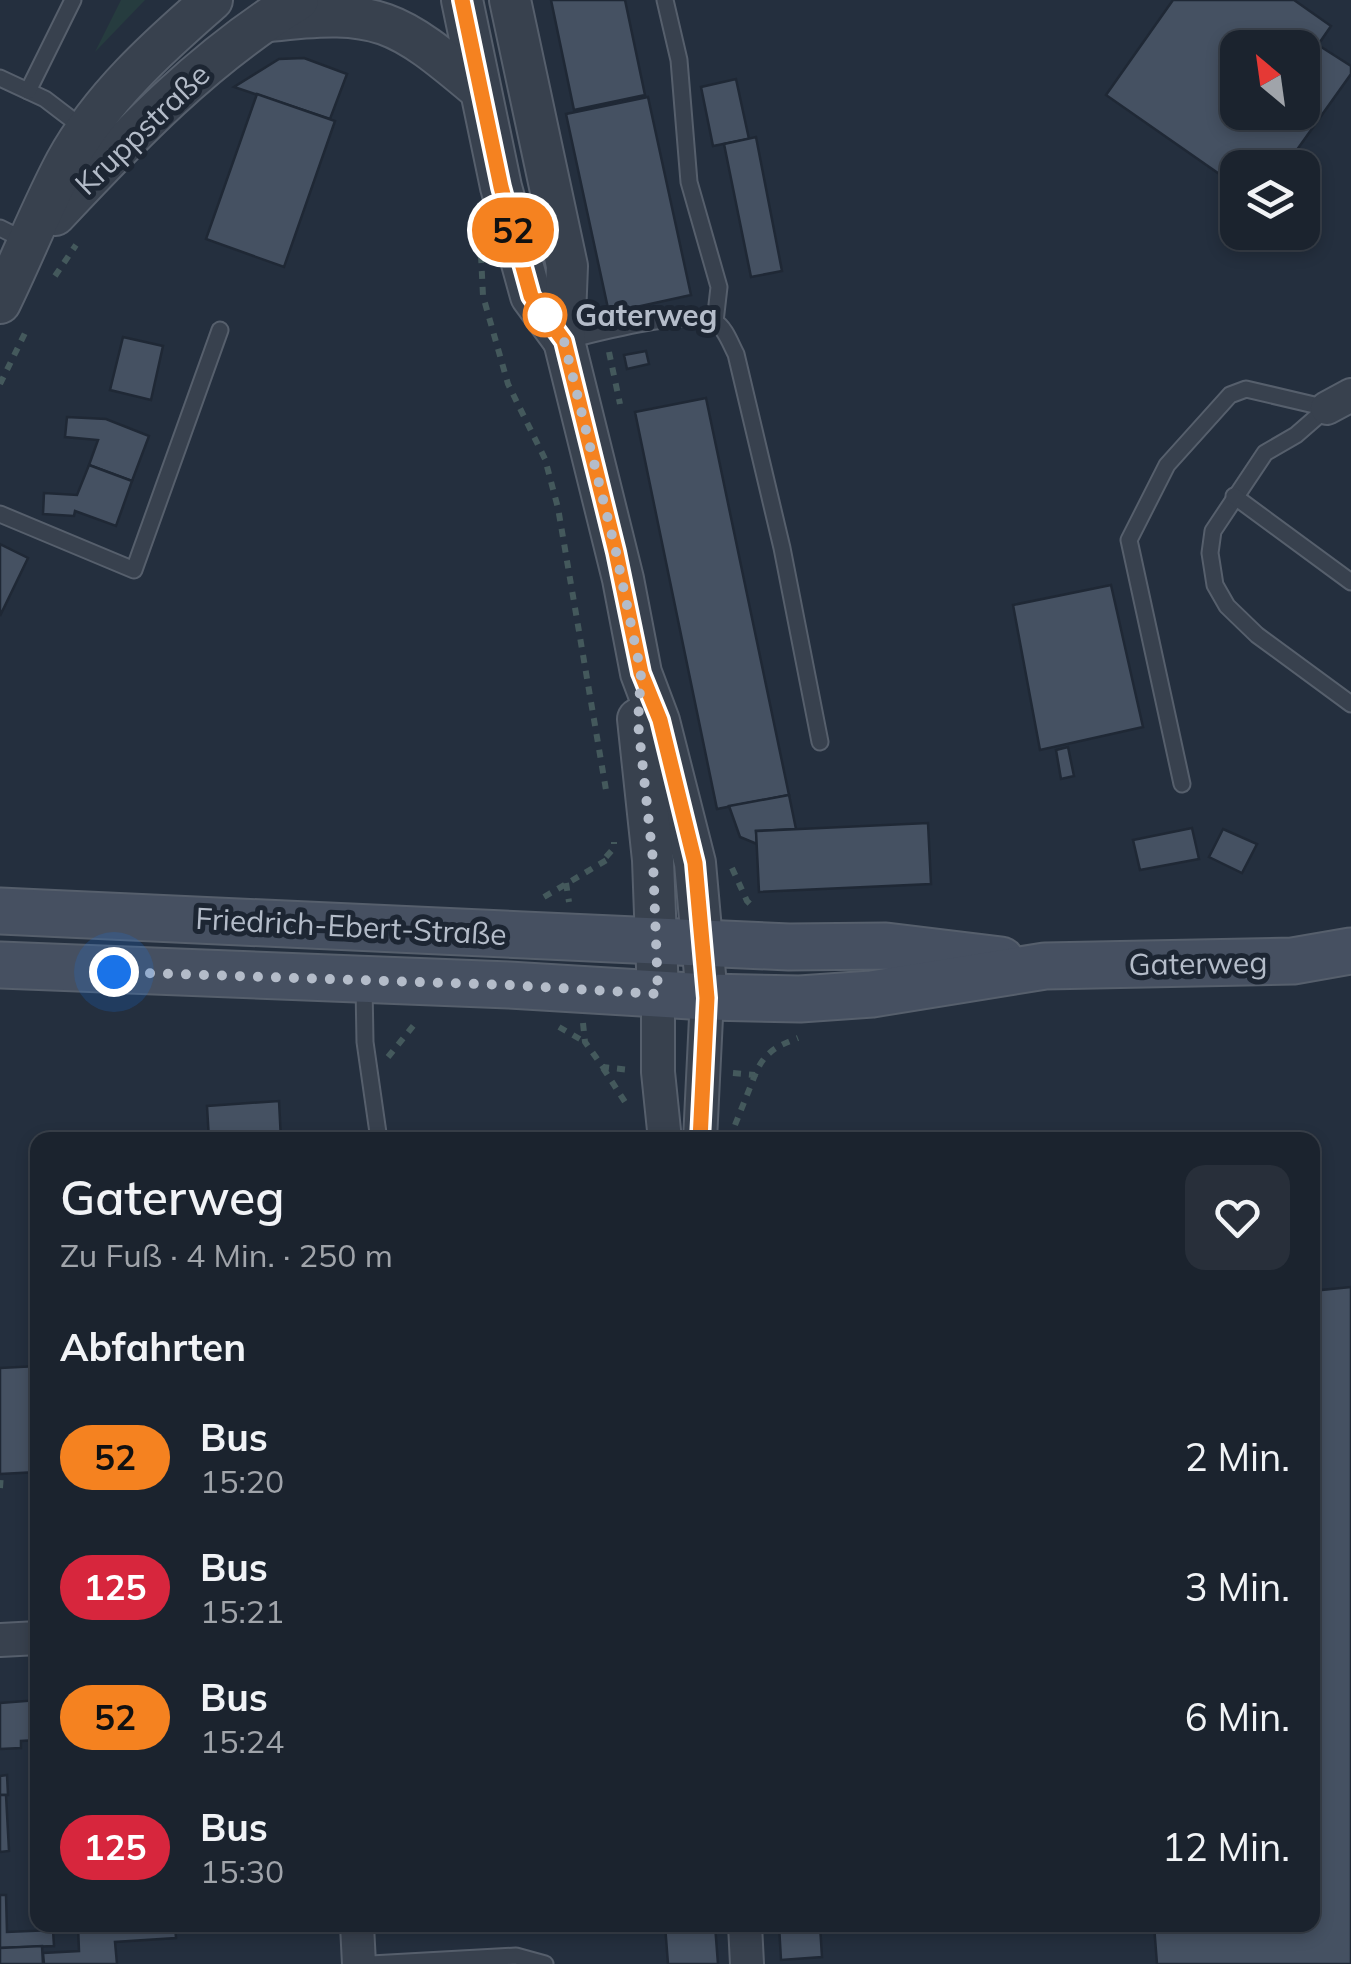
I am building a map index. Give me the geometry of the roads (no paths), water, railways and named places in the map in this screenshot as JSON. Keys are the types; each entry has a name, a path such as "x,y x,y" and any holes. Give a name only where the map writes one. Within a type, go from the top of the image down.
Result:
{"main road":[{"name":"Friedrich-Ebert-Straße","path":"0,911 702,942"},
{"name":"Gaterweg","path":"702,942 788,947 886,946 1044,966"},
{"name":"Gaterweg","path":"707,998 800,999 872,994 1044,966 1292,960 1351,951"},
{"name":"Friedrich-Ebert-Straße","path":"0,965 508,985 707,998"}],"street":[{"name":"Kruppstraße","path":"16,311 15,235 86,130 164,42 212,0"},
{"name":"Kruppstraße","path":"15,235 172,93 261,22 298,0"},
{"path":"462,0 501,187 531,296 564,341"},
{"path":"510,0 567,266 564,341 615,546 641,673 660,720 695,863 707,998 700,1132"},
{"path":"261,22 344,15 387,23 422,40 479,89"},
{"path":"641,673 638,723 653,860 658,994 658,1072 652,1132"},
{"path":"0,1640 30,1638"},
{"path":"357,1932 359,1964"},
{"path":"745,1932 748,1964"}],"lane":[{"path":"28,91 73,0"},
{"path":"665,0 679,60 689,182 718,287 715,322 736,354 782,548 820,742"},
{"path":"0,78 45,99 86,130"},
{"path":"564,341 671,319 715,322"},
{"path":"0,514 134,570 220,330"},
{"path":"1182,784 1130,540 1167,465 1230,395 1246,388 1339,401"},
{"path":"1339,401 1296,435 1264,452 1213,531 1210,553 1215,585 1227,606 1257,635 1351,704"},
{"path":"1234,496 1351,582"},
{"path":"364,981 365,1042 378,1132"},
{"path":"372,1964 516,1956 545,1964"}],"place":[{"name":"Gaterweg","path":"545,315"}]}
